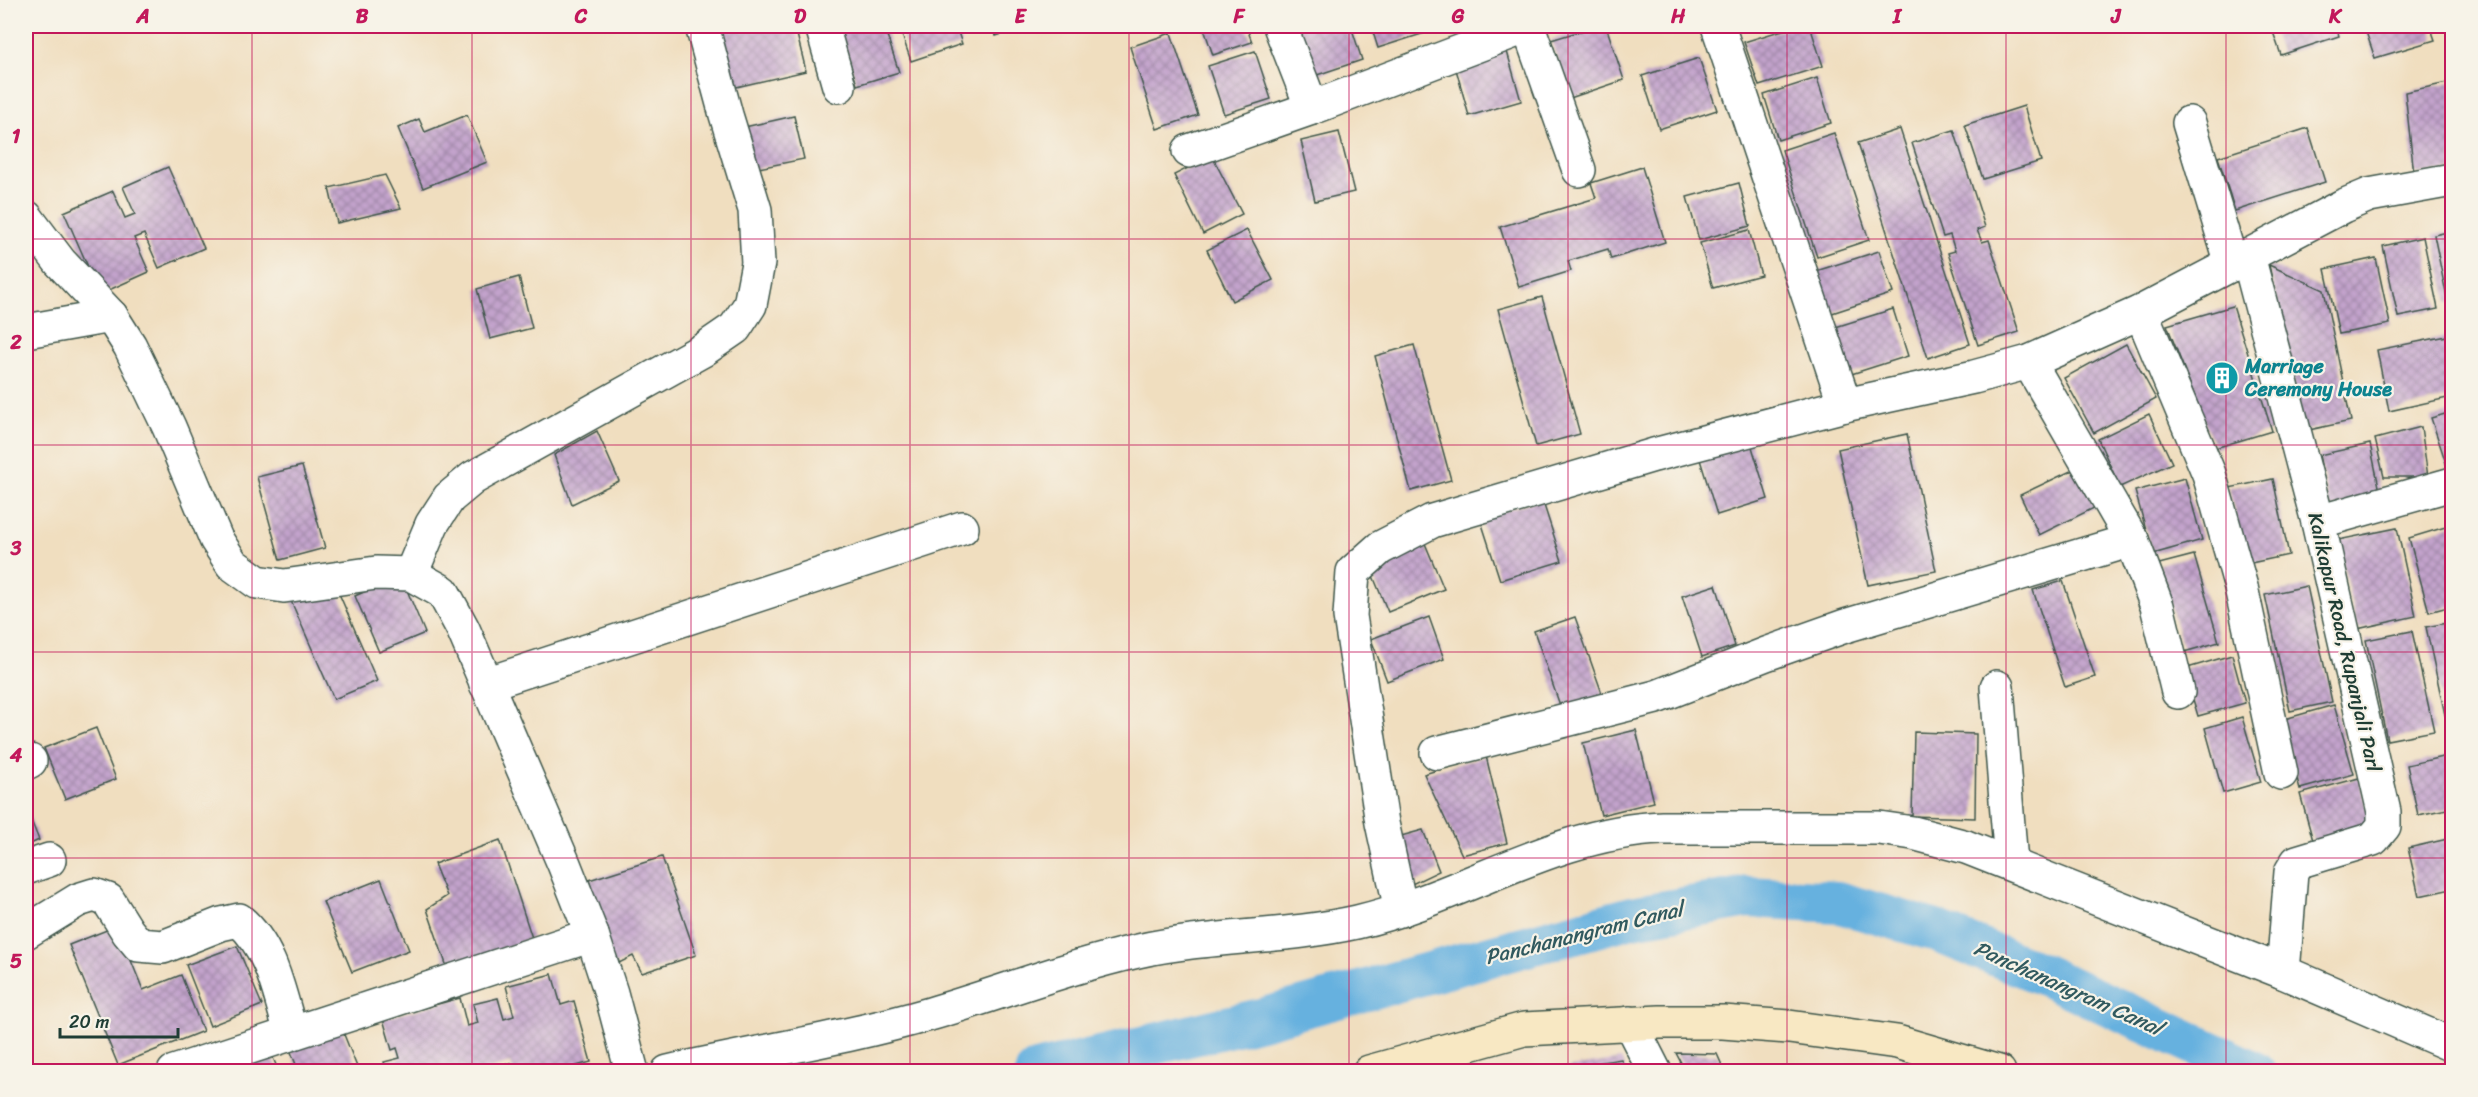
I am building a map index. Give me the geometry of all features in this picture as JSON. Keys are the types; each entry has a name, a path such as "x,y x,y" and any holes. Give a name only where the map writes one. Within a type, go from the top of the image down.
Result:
{"street":[{"path":"411,574 432,524 449,498 473,478 702,350 735,327 750,305 758,263 755,210 702,26"},
{"path":"822,26 838,86"},
{"path":"1280,26 1312,108"},
{"path":"1189,151 1312,108 1528,26 1579,170"},
{"path":"1718,26 1845,405"},
{"name":"Kalikapur Road, Rupanjali Parl","path":"2189,123 2240,261 2318,522 2384,812 2384,826 2373,839 2297,862 2291,872 2283,972"},
{"path":"1401,910 1382,823 1350,616 1353,572 1380,548 1432,521 1654,454 1845,405 1974,377 2029,362 2141,312 2369,195 2452,180"},
{"path":"26,217 60,262 111,316 130,346 149,383 216,539 232,564 257,582 284,586 376,573 411,574 442,592 464,629 592,934 632,1071"},
{"path":"2141,312 2212,485 2241,586 2281,773"},
{"path":"26,331 111,316"},
{"path":"2029,362 2132,540 2157,606 2178,692"},
{"path":"2318,522 2452,484"},
{"path":"486,684 962,528"},
{"path":"1437,753 1656,697 1845,626 2132,540"},
{"path":"1997,687 2011,863"},
{"path":"668,1071 854,1034 929,1014 1138,951 1181,943 1297,933 1357,922 1401,910 1554,850 1630,829 1879,828 1966,847 2283,972 2452,1045"},
{"path":"26,932 78,900 94,895 108,900 139,945 163,947 221,924 239,920 252,931 266,952 291,1033"},
{"path":"174,1071 592,934"},
{"path":"1369,1071 1524,1029 1630,1023 1723,1022 1823,1031 1897,1042 1998,1071"},
{"path":"1630,1023 1655,1071"}],"building":[{"path":"718,26 795,26 806,71 732,88"},
{"path":"838,26 884,26 899,72 857,85"},
{"path":"899,26 956,26 962,44 911,61"},
{"path":"993,26 1027,26 996,36"},
{"path":"1203,26 1246,26 1252,42 1213,55"},
{"path":"1296,26 1351,26 1362,60 1308,78"},
{"path":"1371,26 1429,26 1431,31 1378,48"},
{"path":"1597,26 1606,26 1624,80 1570,98 1551,40"},
{"path":"1740,26 1759,26 1742,31"},
{"path":"1796,26 1810,26 1823,66 1759,86 1744,42"},
{"path":"2271,26 2336,26 2339,36 2281,55"},
{"path":"2364,26 2430,26 2435,40 2375,58"},
{"path":"1171,33 1198,115 1157,129 1130,47"},
{"path":"1506,48 1521,101 1469,116 1454,62"},
{"path":"1255,51 1271,99 1224,114 1208,66"},
{"path":"1699,58 1717,110 1659,129 1642,76"},
{"path":"1817,78 1831,123 1778,140 1764,95"},
{"path":"2452,82 2452,170 2414,174 2405,92"},
{"path":"2024,106 2041,161 1983,179 1965,125"},
{"path":"467,115 487,162 423,188 398,128 419,119 425,132"},
{"path":"794,116 804,159 749,170 740,128"},
{"path":"2308,128 2325,182 2235,211 2218,157"},
{"path":"1900,129 1970,344 1928,358 1858,143"},
{"path":"1954,130 1985,227 1977,230 1982,242 1989,240 2019,332 1978,345 1948,253 1955,251 1950,235 1943,237 1912,143"},
{"path":"1339,132 1354,192 1315,201 1301,141"},
{"path":"1834,133 1869,240 1817,257 1782,150"},
{"path":"1212,156 1242,214 1203,234 1174,175"},
{"path":"168,167 204,248 159,268 144,234 134,238 149,272 100,294 64,212 113,191 125,218 135,214 123,187"},
{"path":"1642,167 1665,242 1611,259 1608,249 1568,261 1571,271 1519,287 1500,227 1596,198 1591,183"},
{"path":"385,175 401,208 337,223 329,188"},
{"path":"1739,183 1750,226 1699,240 1687,197"},
{"path":"1247,230 1273,280 1232,301 1207,250"},
{"path":"1749,230 1761,275 1713,288 1700,243"},
{"path":"2452,231 2452,302 2448,303 2434,235"},
{"path":"2423,237 2438,309 2398,317 2383,246"},
{"path":"1879,251 1893,293 1826,315 1813,272"},
{"path":"2376,258 2390,324 2339,334 2325,269"},
{"path":"2269,265 2324,290 2351,421 2304,431"},
{"path":"519,277 532,328 490,339 477,289"},
{"path":"1542,297 1580,434 1536,446 1498,309"},
{"name":"Marriage Ceremony House","path":"2233,306 2272,431 2215,448 2167,325"},
{"path":"1893,309 1908,356 1842,377 1826,330"},
{"path":"2452,335 2452,397 2389,411 2377,350"},
{"path":"2126,344 2156,399 2094,433 2064,378"},
{"path":"1414,345 1451,480 1411,491 1375,356"},
{"path":"2452,412 2452,475 2450,475 2431,418"},
{"path":"2149,414 2172,463 2120,487 2098,439"},
{"path":"2421,427 2428,477 2384,477 2375,439"},
{"path":"597,431 619,481 572,504 554,455"},
{"path":"1907,434 1936,571 1868,585 1838,449"},
{"path":"1749,437 1768,499 1717,515 1698,453"},
{"path":"2370,444 2381,496 2330,508 2319,455"},
{"path":"302,466 325,548 280,560 257,477"},
{"path":"2077,468 2096,507 2039,535 2020,495"},
{"path":"2185,478 2202,540 2153,554 2135,491"},
{"path":"2273,479 2289,555 2246,564 2229,488"},
{"path":"1542,499 1562,561 1500,580 1480,518"},
{"path":"2452,525 2452,606 2429,612 2409,538"},
{"path":"2397,528 2416,616 2357,629 2338,540"},
{"path":"1424,541 1444,589 1388,612 1368,564"},
{"path":"2194,555 2219,642 2184,652 2159,564"},
{"path":"401,576 425,633 379,652 355,596"},
{"path":"2063,581 2095,677 2065,687 2033,590"},
{"path":"334,582 377,681 334,699 291,601"},
{"path":"1716,585 1735,646 1702,657 1682,596"},
{"path":"2307,586 2332,702 2290,711 2265,595"},
{"path":"1429,617 1444,659 1387,681 1371,639"},
{"path":"1575,617 1603,696 1562,711 1534,631"},
{"path":"2452,622 2452,714 2445,715 2426,627"},
{"path":"2412,631 2434,731 2387,740 2366,640"},
{"path":"2232,655 2245,703 2198,716 2184,669"},
{"path":"2334,705 2354,774 2300,789 2281,720"},
{"path":"2242,717 2261,782 2223,793 2205,728"},
{"path":"96,728 116,779 65,799 44,748"},
{"path":"1636,730 1654,802 1601,815 1583,743"},
{"path":"1914,732 1976,734 1975,818 1912,816"},
{"path":"2451,755 2452,808 2418,815 2407,765"},
{"path":"1486,756 1507,843 1462,855 1424,774"},
{"path":"2359,778 2373,828 2314,844 2300,794"},
{"path":"26,808 39,840 26,846"},
{"path":"1423,830 1439,871 1412,884 1401,836"},
{"path":"2452,838 2452,889 2419,896 2408,848"},
{"path":"500,840 532,938 448,970 427,909 447,896 434,864"},
{"path":"662,857 696,955 642,973 633,956 613,966 589,880"},
{"path":"381,879 409,950 352,972 323,902"},
{"path":"117,926 143,990 181,975 203,1031 118,1065 69,945"},
{"path":"237,946 262,1005 210,1026 186,965"},
{"path":"552,974 561,1005 574,1001 591,1062 555,1072 513,1072 511,1063 478,1072 387,1072 384,1062 400,1058 397,1048 392,1050 383,1019 460,998 467,1026 478,1023 473,1004 498,998 504,1019 514,1016 506,986"},
{"path":"341,1027 359,1072 299,1072 289,1047"},
{"path":"268,1046 279,1072 204,1072"},
{"path":"1676,1053 1717,1054 1725,1072 1686,1072"},
{"path":"1621,1059 1627,1072 1552,1072 1552,1070"}],"waterway":[{"name":"Panchanangram Canal","path":"1036,1072 1261,1019 1632,917 1748,897 1837,902 1933,930 2039,973 2255,1072"}],"place":[{"name":"Marriage Ceremony House","path":"2222,378"}]}
